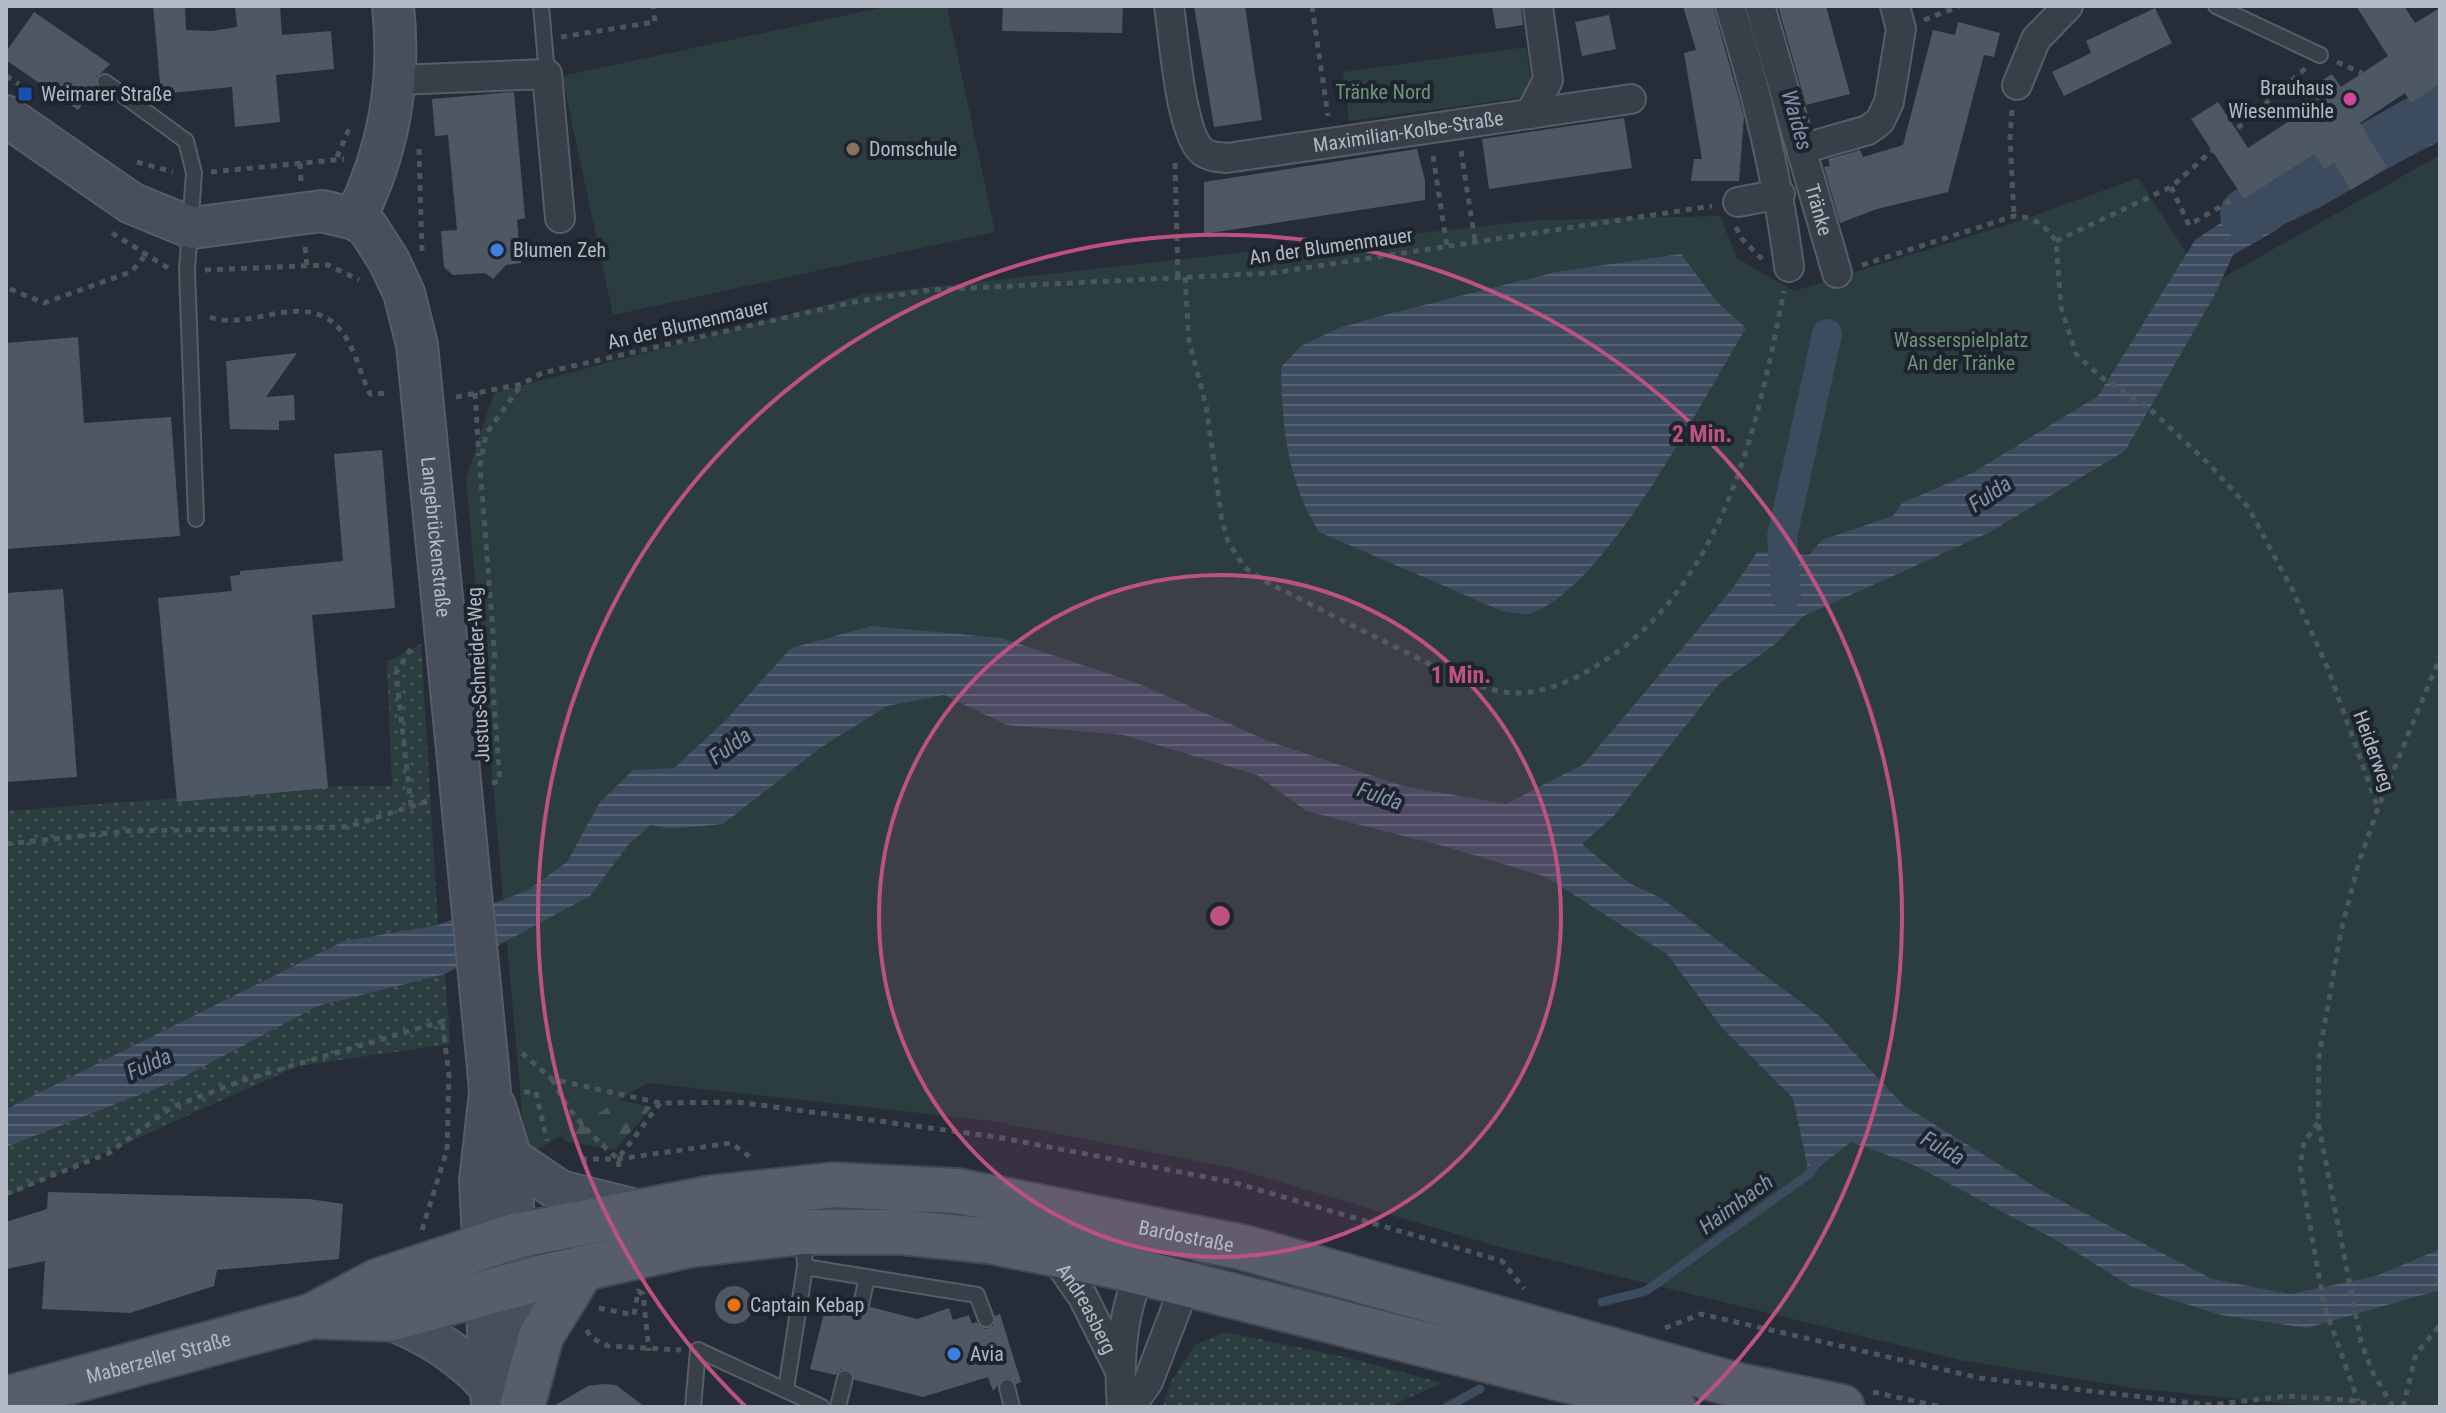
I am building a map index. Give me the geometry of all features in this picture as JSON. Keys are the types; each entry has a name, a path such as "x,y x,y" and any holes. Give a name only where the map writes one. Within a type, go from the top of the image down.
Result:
{"main road":[{"path":"6,116 131,203 192,228 322,211 355,219 378,167 396,80 393,6"},
{"name":"Langebrückenstraße","path":"355,219 377,240 404,293 412,318 455,729 498,1084 511,1158 499,1240"},
{"name":"Langebrückenstraße","path":"498,1084 480,1181 499,1240"},
{"path":"511,1158 560,1191 627,1186"},
{"name":"Bardostraße","path":"499,1240 627,1186 785,1189 881,1185 958,1191 1167,1231 1403,1289 1736,1385 1842,1407"},
{"path":"501,1289 689,1245 804,1250 901,1232 1051,1251 1673,1407"},
{"path":"499,1240 507,1402"},
{"name":"Maberzeller Straße","path":"6,1399 312,1316 378,1281 499,1240"},
{"path":"507,1402 541,1336 583,1268"},
{"name":"Maberzeller Straße","path":"312,1316 389,1319 501,1289"},
{"path":"389,1319 419,1331 453,1351 507,1402"}],"street":[{"path":"1169,6 1187,121 1193,137"},
{"path":"1530,114 1548,80 1538,6"},
{"name":"Tränke","path":"1730,6 1762,109 1780,194 1788,271"},
{"name":"Tränke","path":"1760,6 1837,273"},
{"path":"2017,85 2036,39 2068,6"},
{"path":"1802,149 1868,130 1880,121 1889,102 1898,17"},
{"path":"396,80 547,74 560,218"},
{"name":"Maximilian-Kolbe-Straße","path":"1193,137 1201,151 1227,158 1631,99"},
{"name":"Tränke","path":"1731,210 1780,194"},
{"path":"1130,1407 1148,1382 1186,1283 1167,1231"},
{"name":"Andreasberg","path":"1122,1407 1119,1369 1139,1272 1167,1231"},
{"name":"Andreasberg","path":"1051,1251 1083,1297 1119,1369"}],"lane":[{"path":"541,6 547,74"},
{"path":"2216,6 2320,55"},
{"path":"105,82 186,141 194,173 187,270 196,519"},
{"path":"786,1389 804,1250 867,1277 977,1295 986,1319"},
{"path":"861,1305 867,1277"},
{"path":"693,1407 698,1350 822,1407"},
{"path":"838,1407 845,1378"},
{"path":"1007,1387 1012,1407"}],"path":[{"path":"544,39 655,22 653,6"},
{"path":"1312,6 1331,141"},
{"path":"1898,17 1960,6"},
{"path":"1837,273 2014,216 2023,216 2042,224 2056,241 2171,187 2320,55"},
{"path":"2014,216 2010,138 2017,85"},
{"path":"1443,126 1475,241"},
{"path":"1443,126 1447,246"},
{"path":"419,135 423,255"},
{"path":"1193,137 1178,150 1175,162 1181,277 1189,341 1206,405 1222,521 1228,541 1244,567 1268,583 1464,681 1518,693 1571,681 1615,653 1670,598 1713,537 1747,451 1788,271 1756,256 1731,210"},
{"path":"300,163 301,186"},
{"path":"2171,187 2189,225 2235,198"},
{"name":"An der Blumenmauer","path":"443,400 522,384 542,373 884,297 930,290 1272,273 1475,241 1731,210"},
{"path":"108,231 144,257 174,270 328,265 358,279 367,291"},
{"name":"Heiderweg","path":"2056,241 2066,333 2076,354 2101,377 2150,409 2210,465 2248,507 2293,591 2328,669 2378,808 2341,931 2319,1056 2318,1122 2361,1342 2372,1371 2393,1407"},
{"path":"305,242 307,266"},
{"path":"10,289 44,303 131,272 144,257"},
{"path":"189,299 202,306 212,319 296,310 327,318 346,336 370,394 393,393 391,381"},
{"name":"Justus-Schneider-Weg","path":"485,785 500,781 492,677 495,636 480,466 486,434 522,384"},
{"path":"475,393 480,466"},
{"path":"411,806 396,673 420,633"},
{"path":"483,637 495,636"},
{"path":"2378,808 2440,657"},
{"path":"6,844 127,831 347,827 440,798"},
{"path":"6,1194 109,1153 172,1107 244,1080 421,1025 457,1018"},
{"path":"422,1221 430,1206 447,1150 449,1075 442,1020"},
{"path":"519,1038 522,1053 552,1079 562,1100 589,1135 618,1159 619,1167"},
{"path":"552,1079 660,1103 737,1102 997,1137 1232,1182 1502,1261 1531,1299"},
{"path":"498,1084 536,1092 548,1144 555,1151"},
{"path":"618,1159 660,1103"},
{"path":"2318,1122 2304,1142 2300,1168 2324,1305 2358,1401"},
{"path":"578,1159 618,1159 731,1143 750,1157 741,1158"},
{"path":"591,1315 601,1308 621,1315 634,1315 641,1292 649,1351"},
{"path":"1656,1331 1701,1314 1980,1378 2177,1404 2210,1405 2287,1396 2358,1401 2376,1407"},
{"path":"588,1322 586,1331 598,1342 649,1351 698,1350"},
{"path":"2403,1407 2416,1354 2440,1325"}],"green space":[{"name":"Domschule","path":"889,6 947,6 995,232 613,315 562,76"},
{"name":"Tränke Nord","path":"1526,47 1531,80 1520,98 1349,121 1343,72"},
{"name":"Wasserspielplatz An der Tränke","path":"2440,155 2440,1407 2318,1407 2141,1389 1959,1360 1503,1248 1233,1168 992,1121 648,1083 526,1157 466,478 494,393 865,294 1539,220 1720,216 1737,258 1794,291 2013,223 2138,178 2208,286"},
{"path":"421,644 438,925 344,941 6,1109 6,811 334,786 392,786 387,662"},
{"path":"445,974 450,1044 298,1066 6,1197 6,1147 180,1079 318,1006"},
{"path":"564,1088 652,1107 615,1150 565,1141 556,1121"},
{"path":"1225,1332 1345,1357 1442,1383 1388,1407 1163,1407 1171,1382 1195,1345"}],"water":[{"path":"2440,98 2440,141 2401,161 2386,128"},
{"path":"2301,170 2318,197 2275,231 2233,255 2214,296 2125,451 1988,533 1804,616 1773,646 1719,684 1613,817 1582,844 1629,883 1661,898 1822,1018 1903,1105 2044,1192 2212,1279 2291,1294 2376,1276 2440,1249 2440,1290 2307,1328 2221,1315 2132,1287 2056,1240 1914,1165 1851,1142 1809,1174 1793,1098 1722,1028 1668,955 1546,877 1451,848 1306,811 1257,775 1124,735 1007,725 944,695 887,706 820,748 723,824 669,829 651,825 629,844 590,896 445,974 318,1006 180,1079 6,1147 6,1109 344,941 438,925 528,890 567,862 600,802 633,770 674,768 725,721 791,648 872,626 1001,638 1137,683 1271,742 1403,786 1506,804 1584,764 1733,588 1757,552 1809,555 1822,540 1893,516 1902,503 1974,472 2098,396 2195,240"},
{"path":"1681,254 1716,301 1746,328 1679,442 1622,529 1592,566 1561,595 1532,613 1502,611 1319,532 1308,513 1293,473 1285,431 1281,367 1301,346 1339,328 1556,272"}],"building":[{"path":"153,6 185,6 186,30 212,31 237,27 235,6 280,6 282,35 331,31 334,69 276,75 280,122 235,127 232,87 161,94"},
{"path":"1003,6 1123,6 1122,33 1002,31"},
{"path":"1194,6 1245,6 1262,120 1214,127"},
{"path":"1492,6 1521,6 1523,25 1496,29"},
{"path":"1683,6 1713,6 1744,117 1739,181 1691,181 1694,159 1702,159 1684,53 1696,50"},
{"path":"1778,6 1826,6 1850,94 1806,105"},
{"name":"Brauhaus Wiesenmühle","path":"2356,6 2404,6 2415,23 2440,8 2440,84 2411,103 2405,93 2360,123 2387,167 2351,190 2334,163 2324,169 2314,154 2244,199 2191,119 2218,102 2248,148 2309,108 2301,94 2332,74 2341,87 2388,56"},
{"path":"2155,8 2172,43 2064,96 2052,72 2091,53 2086,41"},
{"path":"34,12 110,64 97,77 96,85 78,110 6,60 6,52"},
{"path":"1609,15 1616,49 1582,56 1575,22"},
{"path":"1958,22 2000,33 1994,57 1984,55 1948,192 1877,209 1840,223 1824,167 1830,166 1828,159 1860,150 1863,157 1903,145 1933,30 1955,35"},
{"path":"514,92 525,218 517,220 521,263 506,265 493,279 485,273 453,275 444,267 441,231 457,230 448,135 435,136 432,99"},
{"path":"1624,118 1632,168 1489,189 1482,139"},
{"path":"1417,149 1425,180 1425,200 1204,234 1204,182"},
{"path":"78,337 84,423 171,417 180,536 6,549 6,343"},
{"path":"297,353 266,397 294,395 295,420 279,421 279,430 230,429 226,361"},
{"path":"382,450 395,608 312,615 328,788 177,802 158,598 232,591 230,576 240,575 240,571 343,561 334,454"},
{"path":"63,589 77,777 6,782 6,593"},
{"path":"48,1192 309,1199 343,1204 339,1259 217,1270 214,1286 130,1313 42,1309 45,1261 6,1269 6,1222 47,1209"},
{"path":"734,1286 747,1292 753,1305 747,1318 734,1324 721,1318 715,1305 721,1292"},
{"path":"828,1297 851,1302 854,1312 860,1315 871,1307 917,1319 949,1308 953,1320 969,1315 972,1324 976,1322 985,1329 993,1326 995,1316 1000,1314 1021,1382 1016,1384 1010,1378 1004,1378 993,1391 988,1377 923,1397 855,1380 848,1369 841,1369 835,1375 810,1369"},
{"path":"616,1385 645,1407 552,1407 588,1386"}],"waterway":[{"name":"Fulda","path":"2246,214 2310,183 2440,109"},
{"path":"1786,595 1782,537 1827,334"},
{"name":"Haimbach","path":"1602,1302 1646,1291 1809,1174 1815,1165"},
{"name":"Haimbach","path":"1447,1407 1480,1389"}],"place":[{"name":"Weimarer Straße","path":"25,94"},
{"name":"Brauhaus Wiesenmühle","path":"2350,99"},
{"name":"Domschule","path":"853,149"},
{"name":"Blumen Zeh","path":"497,250"},
{"name":"Captain Kebap","path":"734,1305"},
{"name":"Avia","path":"954,1354"}],"water label":[{"name":"Waides","path":"1797,120"}]}
